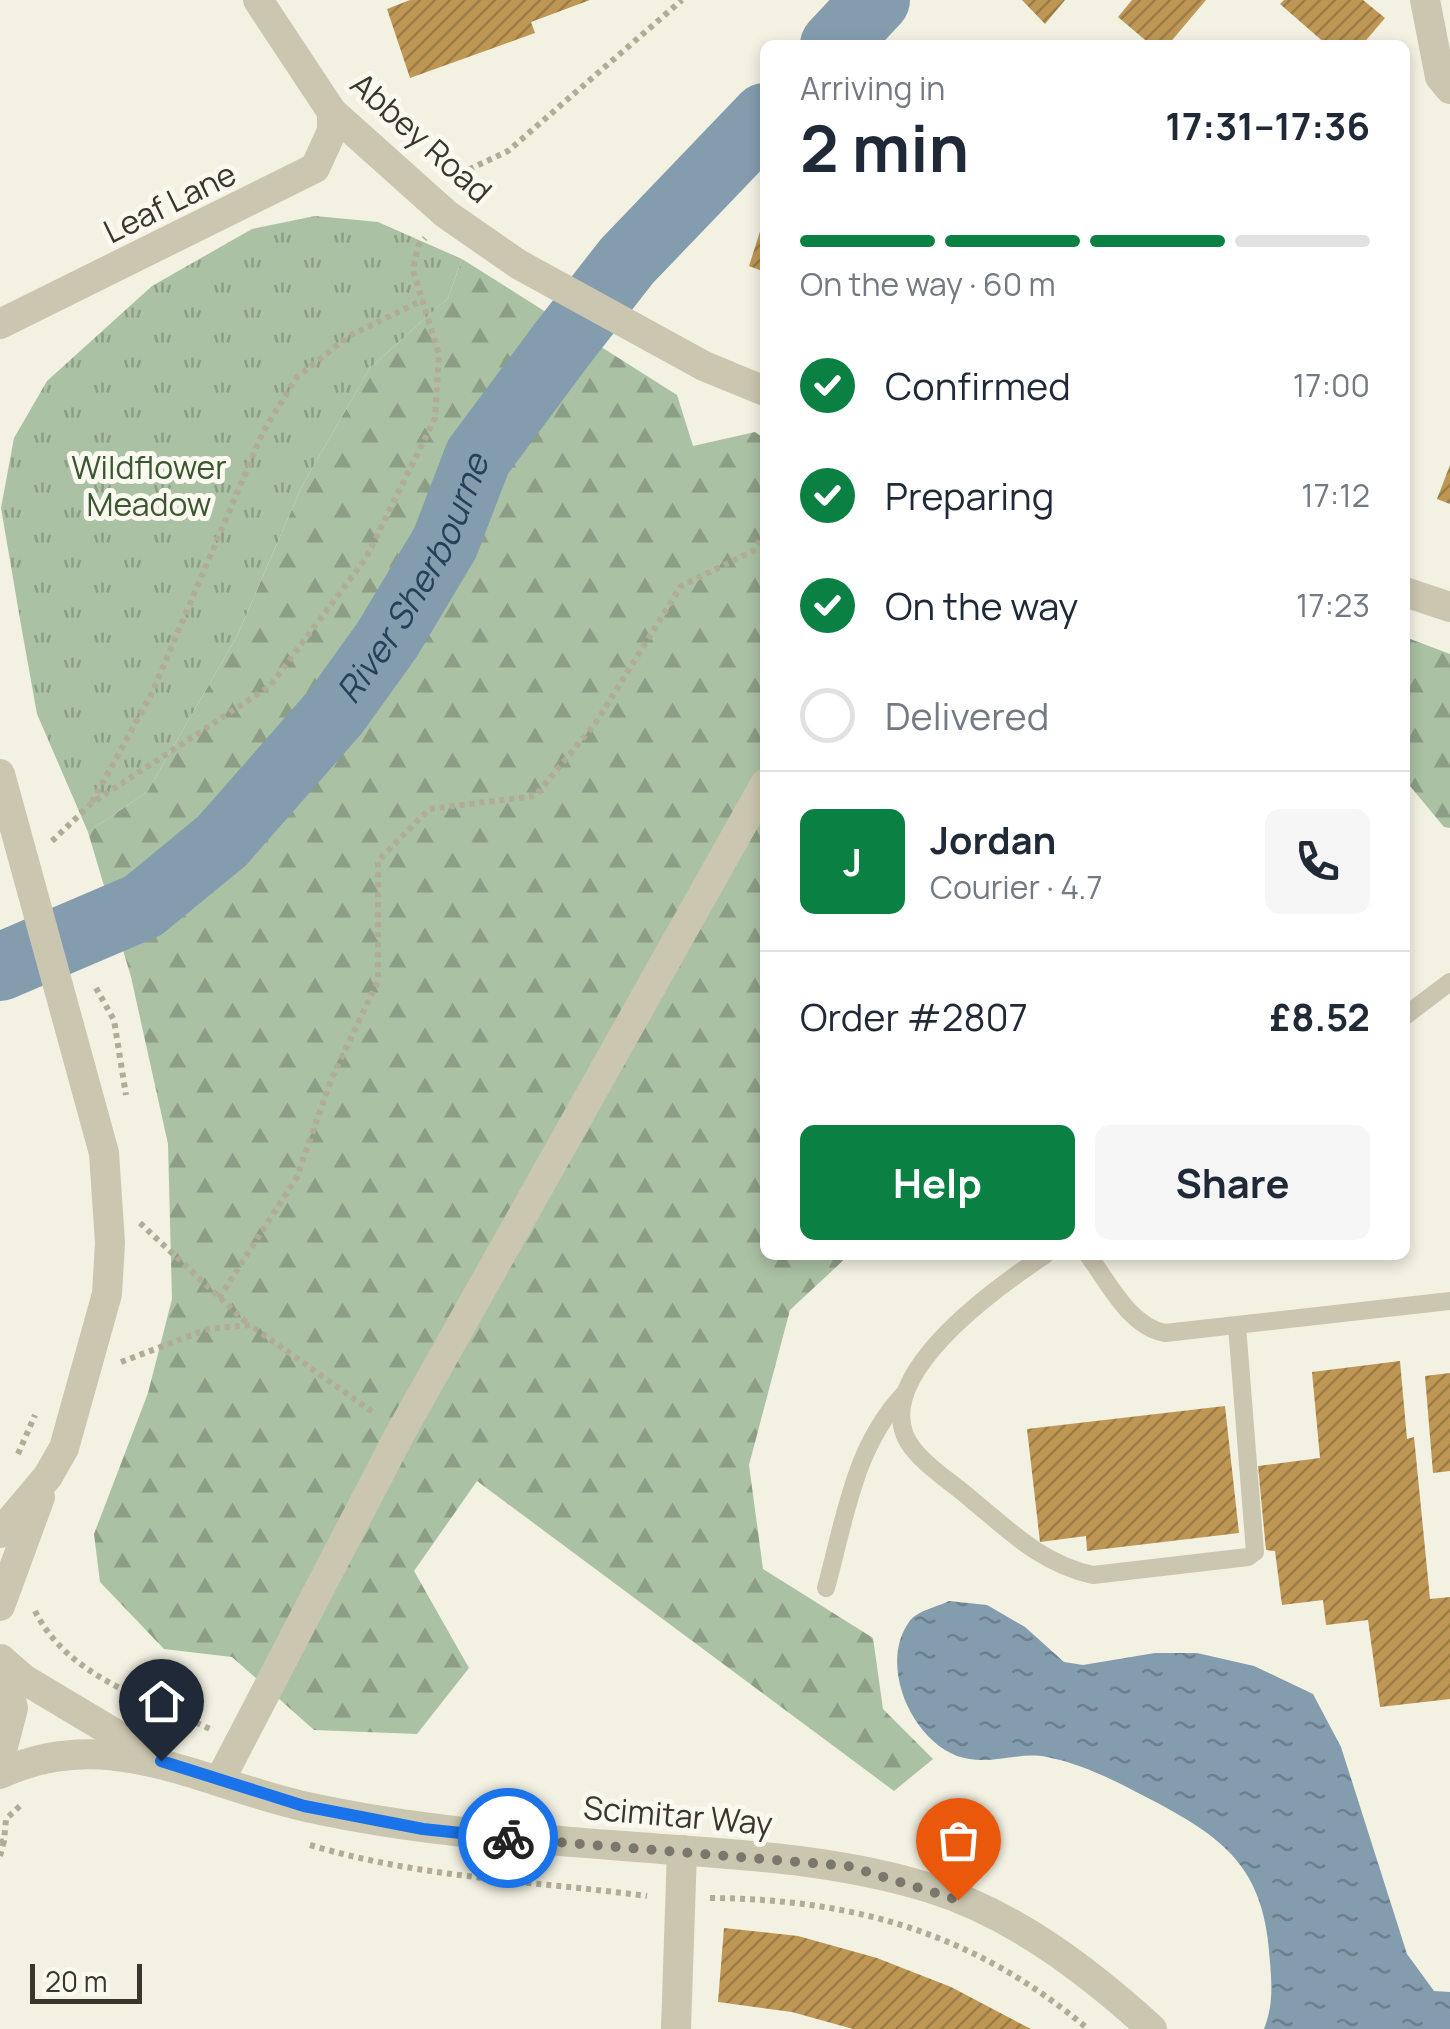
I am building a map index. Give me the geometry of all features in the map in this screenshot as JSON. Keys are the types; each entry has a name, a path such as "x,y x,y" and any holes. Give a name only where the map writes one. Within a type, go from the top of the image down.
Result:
{"street":[{"name":"Abbey Road","path":"258,0 332,112 446,214 518,264 704,366 753,387"},
{"path":"1424,0 1440,76 1450,89"},
{"name":"Leaf Lane","path":"0,324 315,168 332,131 332,112"},
{"path":"1410,594 1450,606"},
{"path":"0,774 104,1154 107,1191 107,1294 64,1448 48,1476 0,1606"},
{"path":"220,1780 236,1742 247,1730 401,1432 760,793"},
{"path":"0,1533 48,1476"},
{"path":"0,1758 13,1708 1,1659"},
{"path":"1,1659 25,1680 161,1761"},
{"path":"0,1774 64,1752 161,1761"},
{"name":"Scimitar Way","path":"161,1761 304,1806 423,1829 848,1866 933,1888 1007,1921 1078,1966 1152,2029"},
{"path":"676,2029 682,1850"}],"lane":[{"path":"1410,1012 1450,982"},
{"path":"826,1588 864,1450 883,1416 905,1393 954,1324 988,1292 1037,1260"},
{"path":"1092,1260 1148,1330 1237,1326 1450,1301"},
{"path":"905,1393 904,1423 913,1450 1040,1558 1093,1575 1248,1557 1257,1543 1237,1326"}],"path":[{"path":"420,192 508,151 682,0"},
{"path":"56,838 92,803 180,750 270,686 366,558 435,418 439,355 413,270 418,246 446,214"},
{"path":"92,803 151,696 263,432 297,377 349,336 423,300"},
{"path":"218,1298 297,1177 331,1080 378,981 378,861 429,808 534,796 595,724 681,586 753,551 760,540"},
{"path":"107,1191 250,1325 401,1432"},
{"path":"122,1362 208,1329 250,1325"},
{"path":"80,1667 236,1742"},
{"path":"0,1856 4,1841"},
{"path":"306,1844 359,1860 447,1876 516,1878 680,1898 798,1904 902,1922 967,1948 1052,1998 1088,2029"}],"green space":[{"name":"Wildflower Meadow","path":"315,216 378,222 462,259 448,298 370,368 302,486 237,636 147,792 88,832 37,714 1,508 14,438 47,381 152,286 252,229"},
{"path":"462,259 677,395 693,446 755,432 760,436 760,1260 844,1260 790,1310 749,1465 763,1569 873,1638 883,1709 933,1759 894,1791 477,1481 414,1571 469,1668 417,1734 314,1730 232,1657 164,1649 100,1582 94,1534 148,1393 172,1299 168,1144 131,977 88,832 147,792 237,636 302,486 370,368 448,298"},
{"path":"1410,639 1450,654 1450,828 1444,827 1410,786"}],"water":[{"path":"949,1601 987,1605 1025,1627 1064,1662 1083,1665 1155,1653 1197,1653 1254,1666 1313,1694 1341,1747 1407,1954 1434,1991 1450,1992 1450,2029 1264,2029 1271,1988 1260,1902 1236,1859 1219,1842 1123,1785 1060,1760 1036,1756 991,1760 957,1756 940,1747 913,1717 899,1678 897,1658 901,1639 912,1618"}],"building":[{"path":"410,0 590,0 531,22 535,33 410,78 387,9"},
{"path":"1022,0 1065,0 1045,24"},
{"path":"1132,0 1206,0 1172,40 1145,40 1118,17"},
{"path":"1284,0 1363,0 1385,18 1366,40 1321,40 1280,4"},
{"path":"760,232 760,270 749,266"},
{"path":"1450,465 1450,504 1437,499"},
{"path":"1400,1361 1407,1439 1414,1437 1430,1599 1450,1597 1450,1699 1380,1707 1368,1620 1326,1625 1323,1600 1282,1605 1275,1551 1266,1550 1258,1466 1320,1458 1312,1372"},
{"path":"1450,1373 1450,1471 1433,1473 1425,1376"},
{"path":"1225,1406 1239,1533 1087,1551 1086,1536 1040,1542 1027,1429"},
{"path":"724,1928 798,1936 877,1958 951,1987 1031,2029 853,2029 792,2012 718,2002"}],"waterway":[{"name":"River Sherbourne","path":"839,40 876,0"},
{"name":"River Sherbourne","path":"0,967 143,906 222,841 336,711 387,640 445,543 478,457 562,344 627,261 760,122"}],"way so far":[{"path":"508,1838 848,1866 933,1888 958,1900"}],"route":[{"path":"161,1761 304,1806 423,1829 508,1838"}]}
